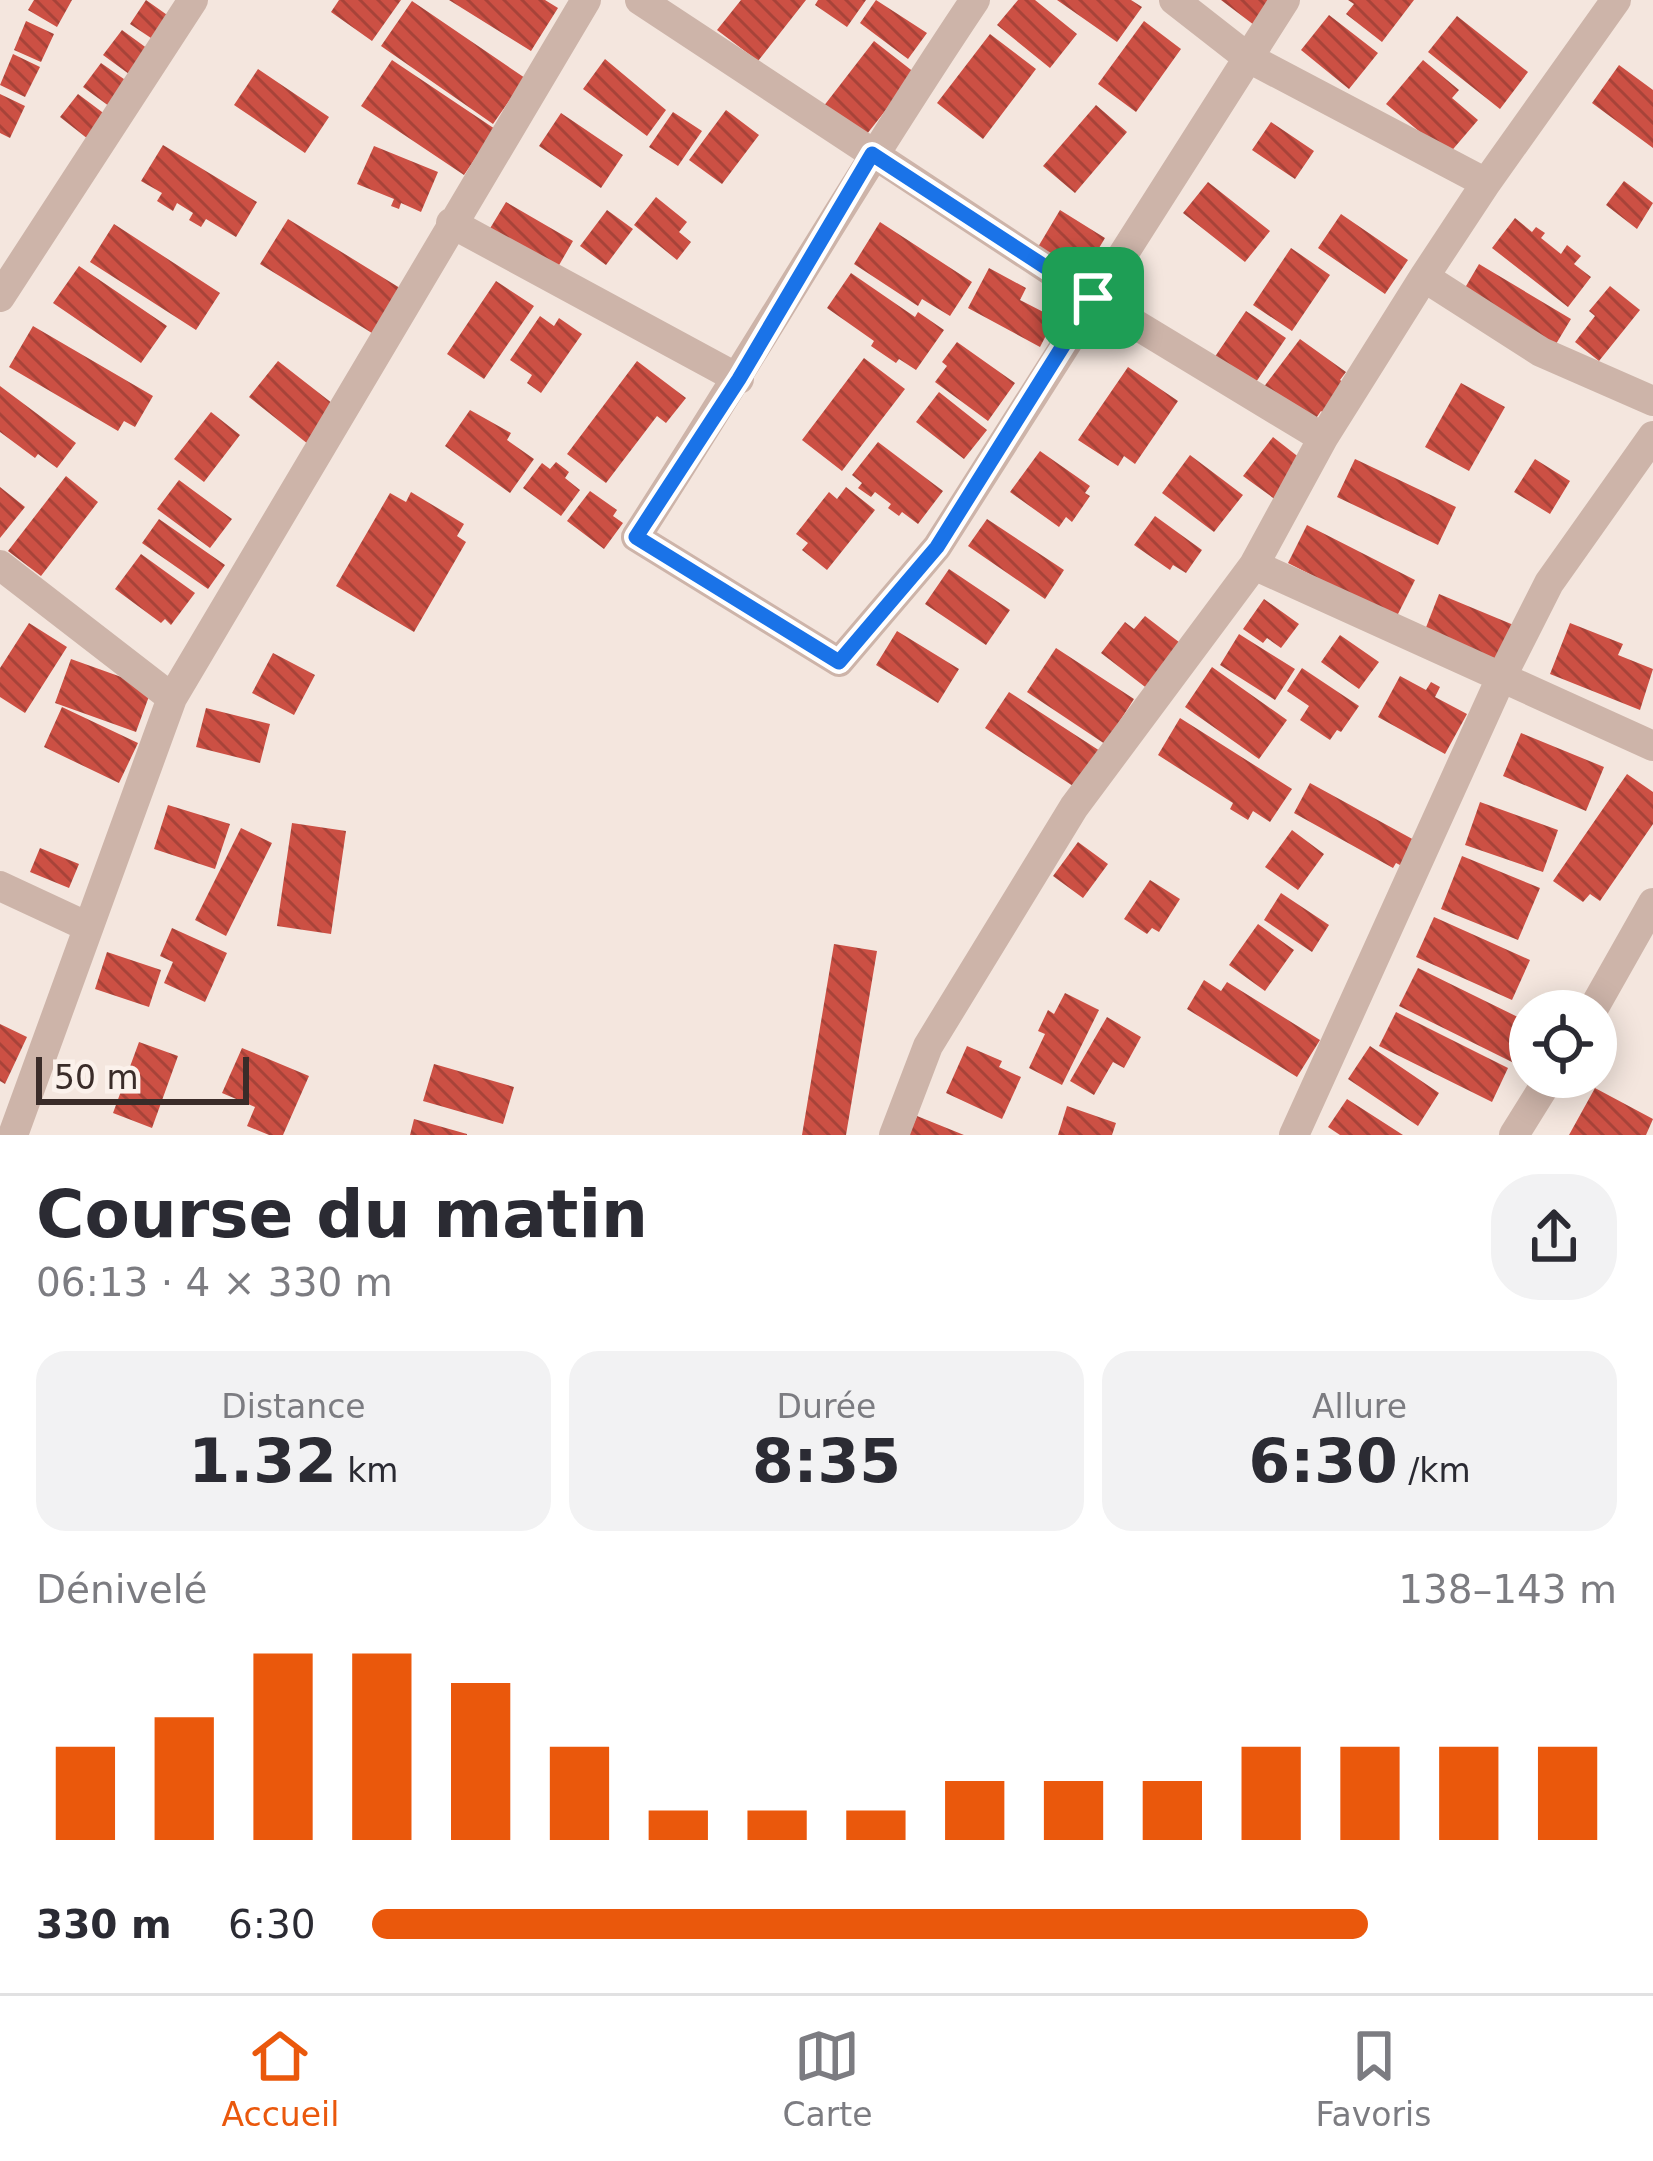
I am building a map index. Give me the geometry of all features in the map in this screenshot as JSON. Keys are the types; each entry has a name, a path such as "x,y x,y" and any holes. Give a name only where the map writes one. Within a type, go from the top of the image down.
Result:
{"street":[{"path":"0,297 193,0"},
{"path":"0,1132 11,1135 172,698 586,0"},
{"path":"640,0 1093,298 1323,438"},
{"path":"975,0 872,154 739,379 636,537 839,662 937,547 1285,0"},
{"path":"1174,0 1247,58 1486,183"},
{"path":"894,1135 928,1046 1074,807 1254,566 1323,438 1424,278 1616,0"},
{"path":"451,223 739,379"},
{"path":"1424,278 1541,352 1653,401"},
{"path":"1294,1135 1501,678 1550,583 1653,436"},
{"path":"0,565 172,698"},
{"path":"1254,566 1653,746"},
{"path":"0,886 86,926"},
{"path":"1604,990 1653,903"},
{"path":"1514,1135 1537,1098"}],"building":[{"path":"34,0 72,0 57,27 28,10"},
{"path":"146,0 170,17 154,40 130,24"},
{"path":"339,0 401,0 372,41 331,12"},
{"path":"449,0 545,0 558,8 531,51"},
{"path":"741,0 806,0 758,61 717,30"},
{"path":"818,0 866,0 847,27 815,5"},
{"path":"876,0 927,33 908,59 860,23"},
{"path":"1018,0 1035,0 1077,34 1050,68 997,25"},
{"path":"1057,0 1131,0 1142,7 1117,42"},
{"path":"1221,0 1273,0 1254,25"},
{"path":"1348,0 1414,0 1382,42 1346,14 1354,4"},
{"path":"412,1 525,78 493,124 381,46"},
{"path":"1329,15 1378,53 1349,89 1301,50"},
{"path":"1457,16 1528,72 1500,109 1428,52"},
{"path":"26,21 54,34 41,62 14,50"},
{"path":"1144,21 1181,49 1136,112 1098,84"},
{"path":"122,30 148,49 129,74 103,55"},
{"path":"990,34 1036,69 983,139 937,103"},
{"path":"874,41 915,73 863,139 823,107"},
{"path":"13,54 40,67 25,97 0,85"},
{"path":"605,59 666,110 647,136 583,89"},
{"path":"392,60 495,129 464,175 361,106"},
{"path":"1423,60 1459,90 1452,98 1478,120 1448,155 1386,104"},
{"path":"101,63 131,84 113,109 83,87"},
{"path":"1619,65 1653,90 1653,148 1592,103"},
{"path":"258,69 329,117 305,153 234,105"},
{"path":"0,94 25,106 10,138 0,133"},
{"path":"78,94 106,115 88,139 60,117"},
{"path":"1096,105 1127,132 1075,193 1043,166"},
{"path":"726,110 759,135 722,184 689,160"},
{"path":"673,112 702,131 678,166 649,147"},
{"path":"561,113 623,155 601,188 539,146"},
{"path":"1271,122 1314,151 1295,179 1252,150"},
{"path":"163,145 257,202 236,237 206,219 201,227 189,220 193,213 177,203 173,211 157,201 162,193 141,181"},
{"path":"374,146 438,172 421,212 401,203 399,209 391,206 394,199 357,184"},
{"path":"1624,181 1653,203 1637,229 1606,205"},
{"path":"1208,182 1270,231 1245,262 1183,213"},
{"path":"656,197 687,222 679,232 691,242 677,260 634,225"},
{"path":"506,202 573,241 551,279 489,230"},
{"path":"607,210 633,229 606,265 580,246"},
{"path":"1060,210 1105,238 1099,248 1110,254 1094,281 1038,247"},
{"path":"1341,214 1408,260 1385,294 1318,248"},
{"path":"1515,218 1532,232 1536,227 1545,233 1541,238 1561,254 1567,245 1581,256 1574,264 1591,277 1568,307 1492,248"},
{"path":"288,219 408,293 380,338 260,264"},
{"path":"880,222 972,282 950,316 922,299 918,306 854,264"},
{"path":"114,224 220,293 196,330 90,262"},
{"path":"1291,248 1330,275 1292,331 1253,305"},
{"path":"1479,264 1571,319 1550,354 1459,298"},
{"path":"79,266 167,326 141,363 53,303"},
{"path":"989,268 1026,288 1020,300 1055,318 1040,347 968,308"},
{"path":"851,273 915,317 918,312 944,330 916,370 871,346 874,341 827,308"},
{"path":"496,281 534,306 484,379 447,354"},
{"path":"1610,286 1640,310 1599,361 1575,342 1595,316 1589,311"},
{"path":"1246,311 1286,338 1252,388 1212,361"},
{"path":"540,316 554,326 559,318 582,334 541,393 527,383 532,375 510,360"},
{"path":"33,326 153,396 135,427 124,421 118,431 9,367"},
{"path":"1300,339 1346,372 1340,380 1352,389 1331,418 1321,411 1312,424 1263,388"},
{"path":"957,342 1015,383 988,421 935,382"},
{"path":"864,358 905,389 842,471 802,440"},
{"path":"278,361 337,407 308,444 249,397"},
{"path":"637,361 686,398 666,423 657,416 606,483 567,454"},
{"path":"1128,367 1178,401 1135,464 1124,456 1118,466 1078,440"},
{"path":"1461,383 1505,407 1469,471 1425,447"},
{"path":"0,386 76,443 57,468 0,432"},
{"path":"939,392 987,430 964,459 916,422"},
{"path":"470,410 511,433 507,440 534,459 510,493 445,446"},
{"path":"211,412 240,435 204,482 174,459"},
{"path":"1273,437 1305,462 1276,500 1243,476"},
{"path":"878,442 943,491 918,524 888,508 891,504 875,492 871,497 858,488 862,483 852,475"},
{"path":"1040,451 1090,486 1085,493 1090,496 1072,522 1066,517 1059,527 1010,492"},
{"path":"1190,455 1243,495 1214,532 1162,493"},
{"path":"1355,459 1456,507 1438,545 1337,497"},
{"path":"1535,459 1570,481 1550,514 1514,492"},
{"path":"556,462 580,490 561,516 523,488 542,463 550,469"},
{"path":"66,476 98,502 41,576 8,551"},
{"path":"179,480 232,519 210,548 157,509"},
{"path":"0,487 25,507 0,538"},
{"path":"846,487 875,510 827,570 802,550 808,543 796,534 829,492 837,499"},
{"path":"590,491 617,510 613,516 623,523 604,549 567,521"},
{"path":"411,492 464,524 457,536 466,542 414,632 336,586 390,493 406,502"},
{"path":"1155,516 1202,550 1186,573 1173,565 1170,570 1134,545"},
{"path":"159,519 225,565 208,589 142,543"},
{"path":"987,519 1064,570 1045,599 968,546"},
{"path":"1307,525 1415,580 1396,618 1288,563"},
{"path":"141,554 195,593 171,625 165,619 161,623 115,589"},
{"path":"949,569 1010,610 986,645 925,604"},
{"path":"1439,594 1516,626 1501,661 1425,630"},
{"path":"1264,599 1299,624 1281,648 1243,629"},
{"path":"1145,616 1188,649 1153,693 1101,653 1125,622 1134,629"},
{"path":"29,623 67,647 25,713 0,697 0,668"},
{"path":"1570,623 1623,644 1618,655 1653,669 1640,710 1550,674"},
{"path":"897,631 959,669 938,703 876,665"},
{"path":"1239,634 1295,669 1275,700 1220,665"},
{"path":"1340,635 1379,662 1359,689 1321,662"},
{"path":"1056,648 1134,699 1105,744 1027,692"},
{"path":"273,653 315,675 294,715 252,693"},
{"path":"71,659 152,688 136,732 55,703"},
{"path":"1212,667 1287,720 1259,759 1185,707"},
{"path":"1302,668 1359,706 1330,740 1300,720 1309,706 1287,691"},
{"path":"1400,676 1426,690 1431,682 1440,687 1435,697 1467,714 1445,754 1378,717"},
{"path":"1009,692 1100,751 1076,788 985,728"},
{"path":"62,707 138,743 119,783 44,747"},
{"path":"206,708 270,724 260,763 196,747"},
{"path":"1180,718 1292,789 1270,822 1253,811 1248,820 1230,809 1233,803 1158,755"},
{"path":"1521,733 1604,767 1586,811 1503,776"},
{"path":"1627,774 1653,792 1653,824 1600,901 1590,894 1583,902 1553,881"},
{"path":"1310,783 1416,841 1402,866 1396,863 1393,868 1294,813"},
{"path":"1480,802 1558,830 1543,872 1465,845"},
{"path":"168,805 230,824 215,869 154,849"},
{"path":"292,823 346,831 331,934 277,926"},
{"path":"241,828 272,843 226,936 195,920"},
{"path":"1292,830 1324,854 1298,890 1265,867"},
{"path":"1078,842 1108,864 1083,898 1053,876"},
{"path":"40,848 79,864 69,888 30,872"},
{"path":"1462,856 1540,888 1518,940 1441,909"},
{"path":"1150,880 1180,899 1159,932 1152,928 1147,934 1124,919"},
{"path":"1281,893 1329,925 1312,952 1264,920"},
{"path":"1434,917 1530,960 1516,990 1509,990 1509,999 1416,957"},
{"path":"1258,924 1294,950 1265,991 1229,965"},
{"path":"172,928 227,953 205,1002 164,983 173,962 160,956"},
{"path":"834,944 877,951 846,1135 802,1135"},
{"path":"107,952 161,970 149,1007 95,989"},
{"path":"1418,968 1509,1013 1509,1061 1399,1006"},
{"path":"1204,980 1221,991 1227,982 1320,1040 1297,1077 1187,1009"},
{"path":"1065,993 1099,1010 1062,1085 1029,1068 1045,1034 1038,1031 1048,1010 1054,1014"},
{"path":"1396,1012 1508,1068 1492,1102 1379,1046"},
{"path":"1107,1017 1141,1037 1124,1068 1113,1062 1094,1095 1070,1081"},
{"path":"0,1024 27,1037 5,1084 0,1081"},
{"path":"139,1042 178,1056 152,1128 113,1113"},
{"path":"967,1046 1002,1061 999,1067 1021,1077 1002,1119 946,1093"},
{"path":"1370,1046 1439,1093 1418,1126 1348,1079"},
{"path":"242,1048 309,1076 283,1135 247,1126 255,1107 222,1093"},
{"path":"434,1064 514,1087 503,1124 423,1101"},
{"path":"1589,1098 1614,1098 1653,1119 1646,1135 1569,1135"},
{"path":"1347,1099 1403,1135 1340,1135 1328,1127"},
{"path":"1067,1106 1116,1123 1112,1135 1058,1135"},
{"path":"917,1116 964,1135 909,1135"},
{"path":"414,1119 467,1134 467,1135 410,1135"}],"route":[{"path":"872,154 1093,298 937,547 839,662 636,537 739,379 872,154"}]}
